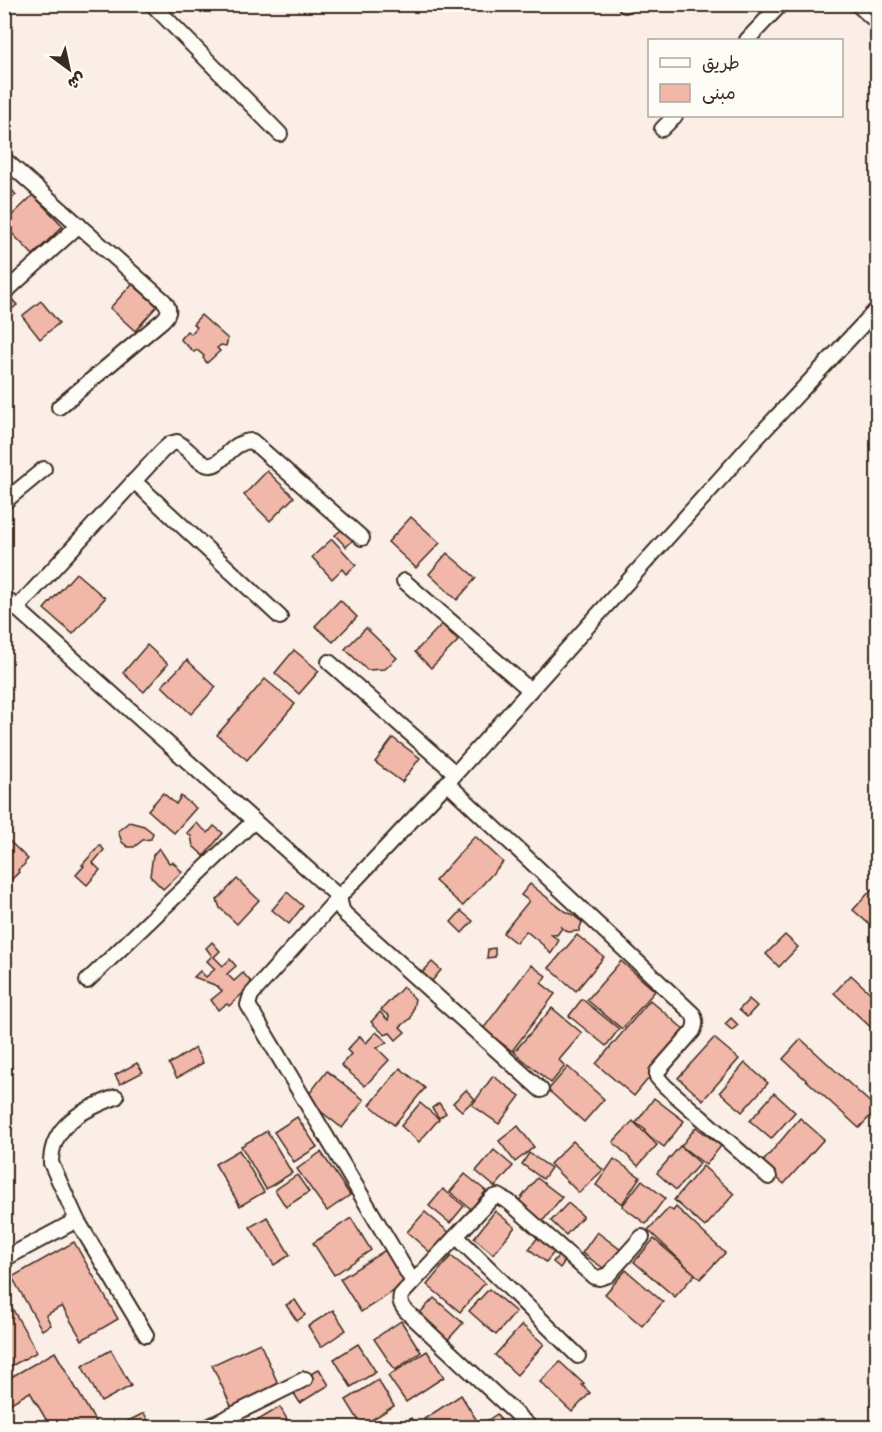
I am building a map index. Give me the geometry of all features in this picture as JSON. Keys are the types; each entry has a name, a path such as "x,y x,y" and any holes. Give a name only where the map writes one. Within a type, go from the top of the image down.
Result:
{"street":[{"path":"152,4 280,134"},
{"path":"748,39 781,4"},
{"path":"857,4 878,23"},
{"path":"662,129 674,117"},
{"path":"4,159 168,306 169,311 163,320 59,407"},
{"path":"4,293 79,225"},
{"path":"412,1282 248,1005 248,1000 754,441 878,308"},
{"path":"17,608 134,481 170,444 177,442 202,463 209,465 217,464 235,446 245,441 252,441 362,538"},
{"path":"4,502 44,469"},
{"path":"134,481 280,617"},
{"path":"404,581 530,690"},
{"path":"4,597 339,897 342,910 346,915 541,1090"},
{"path":"329,662 693,1014 696,1019 693,1031 657,1072 657,1077 770,1177"},
{"path":"87,981 254,821"},
{"path":"116,1097 94,1105 69,1122 55,1141 51,1163 77,1220 146,1335"},
{"path":"531,1428 406,1311 400,1300 401,1295 492,1198 498,1196 509,1202 594,1277 608,1275 642,1237"},
{"path":"4,1259 77,1220"},
{"path":"456,1236 578,1356"},
{"path":"206,1428 305,1379"}],"building":[{"path":"4,180 16,195 4,204"},
{"path":"33,195 63,226 33,255 4,223"},
{"path":"132,284 157,306 135,331 110,308"},
{"path":"12,299 17,305 6,314 4,305"},
{"path":"41,301 59,323 40,339 22,316"},
{"path":"201,315 228,339 226,346 221,345 217,348 220,351 207,363 204,356 197,350 194,352 180,339 187,331 191,334 197,327 193,324"},
{"path":"267,471 294,497 270,521 244,495"},
{"path":"411,517 440,543 416,568 388,542"},
{"path":"344,528 354,539 346,547 335,535"},
{"path":"332,539 356,565 346,574 342,569 332,579 312,557"},
{"path":"447,553 476,578 457,600 429,574"},
{"path":"76,573 105,598 73,634 44,609"},
{"path":"340,600 357,617 333,642 315,626"},
{"path":"442,624 458,641 431,668 415,652"},
{"path":"366,628 397,658 385,669 367,670 345,649"},
{"path":"147,645 168,664 144,692 123,673"},
{"path":"294,650 319,671 299,694 275,673"},
{"path":"187,660 216,687 191,714 162,686"},
{"path":"265,679 295,704 247,760 217,735"},
{"path":"393,738 420,758 402,782 375,762"},
{"path":"163,793 176,804 181,796 196,808 174,833 148,810"},
{"path":"129,822 144,826 153,833 151,839 143,840 134,847 128,847 122,842 118,831"},
{"path":"196,823 208,833 214,826 223,833 204,856 193,846 191,836 187,833"},
{"path":"4,836 28,859 5,886"},
{"path":"475,836 503,862 463,906 435,881"},
{"path":"100,845 104,850 93,863 100,870 87,885 76,875"},
{"path":"159,848 169,863 173,862 182,872 163,889 150,876 153,855"},
{"path":"237,879 259,900 237,924 220,908 217,900"},
{"path":"530,884 582,922 579,931 568,932 560,926 562,928 557,935 550,934 559,940 551,954 526,931 516,943 503,933 529,901 521,895"},
{"path":"872,889 878,893 878,932 853,910"},
{"path":"287,892 303,906 289,924 272,910"},
{"path":"461,911 473,921 462,933 451,922"},
{"path":"577,935 604,957 576,991 549,968"},
{"path":"785,935 798,947 779,967 766,954"},
{"path":"212,942 220,951 214,957 223,966 230,959 236,966 227,974 234,981 243,973 253,984 229,1006 227,1004 218,1010 211,1000 222,991 217,986 194,977 200,971 206,977 215,969 207,961 212,956 206,948"},
{"path":"495,948 495,957 487,958 488,949"},
{"path":"621,961 655,991 622,1029 587,1000"},
{"path":"432,962 441,970 432,981 422,973"},
{"path":"531,965 546,976 541,983 555,994 512,1051 483,1029"},
{"path":"851,975 878,1000 878,1034 834,993"},
{"path":"403,987 415,999 411,1018 400,1027 405,1032 396,1040 390,1033 385,1035 371,1022 380,1012 388,1020 389,1016 381,1010"},
{"path":"582,999 619,1029 606,1046 569,1016"},
{"path":"749,999 757,1006 747,1017 739,1010"},
{"path":"650,1000 687,1032 634,1096 596,1064"},
{"path":"552,1008 582,1033 559,1060 565,1066 551,1083 514,1052"},
{"path":"731,1018 738,1025 732,1030 725,1024"},
{"path":"376,1032 387,1042 377,1048 389,1060 365,1086 341,1065 351,1054 347,1050 360,1036 366,1043"},
{"path":"714,1038 739,1059 703,1100 678,1078"},
{"path":"801,1039 877,1109 859,1128 783,1059"},
{"path":"195,1048 203,1063 177,1078 169,1064"},
{"path":"137,1063 143,1072 120,1084 115,1075"},
{"path":"745,1063 768,1083 742,1112 720,1092"},
{"path":"568,1067 604,1099 584,1122 548,1090"},
{"path":"400,1068 425,1088 394,1125 370,1105"},
{"path":"327,1071 364,1100 342,1128 305,1099"},
{"path":"493,1076 520,1096 499,1124 472,1105"},
{"path":"466,1090 475,1099 462,1111 453,1103"},
{"path":"774,1093 795,1112 771,1139 750,1121"},
{"path":"654,1098 684,1121 664,1147 636,1123"},
{"path":"420,1103 439,1119 419,1142 401,1126"},
{"path":"439,1103 446,1113 439,1118 432,1108"},
{"path":"297,1117 317,1147 294,1162 274,1132"},
{"path":"800,1118 824,1139 784,1184 761,1164"},
{"path":"633,1121 657,1145 638,1166 613,1142"},
{"path":"518,1126 534,1147 515,1162 499,1141"},
{"path":"696,1127 721,1146 706,1165 681,1146"},
{"path":"267,1131 292,1173 266,1189 241,1146"},
{"path":"573,1141 603,1170 579,1193 550,1164"},
{"path":"680,1146 700,1163 676,1190 657,1173"},
{"path":"239,1150 264,1192 240,1206 215,1164"},
{"path":"494,1150 513,1166 495,1187 476,1171"},
{"path":"321,1152 350,1195 327,1211 297,1169"},
{"path":"529,1153 551,1168 543,1179 522,1164"},
{"path":"614,1159 640,1177 622,1204 596,1185"},
{"path":"703,1166 734,1194 705,1227 674,1200"},
{"path":"465,1174 486,1191 471,1209 450,1192"},
{"path":"297,1175 309,1192 286,1207 275,1190"},
{"path":"537,1178 562,1197 542,1222 517,1203"},
{"path":"642,1180 665,1198 646,1224 622,1206"},
{"path":"443,1189 464,1206 450,1223 429,1206"},
{"path":"568,1203 583,1216 566,1235 551,1221"},
{"path":"676,1207 725,1253 700,1279 648,1230 669,1208 673,1211"},
{"path":"495,1211 515,1227 493,1254 474,1238"},
{"path":"425,1212 451,1234 433,1255 407,1232"},
{"path":"267,1217 290,1255 274,1265 250,1227"},
{"path":"351,1218 371,1250 334,1275 313,1243"},
{"path":"597,1232 621,1250 606,1270 582,1253"},
{"path":"538,1237 555,1251 546,1262 529,1249"},
{"path":"654,1239 695,1274 675,1297 634,1262"},
{"path":"74,1242 118,1319 82,1340 62,1306 46,1315 51,1325 42,1330 12,1277"},
{"path":"387,1249 408,1282 361,1312 340,1279"},
{"path":"451,1256 485,1283 460,1312 427,1285"},
{"path":"558,1256 565,1261 560,1268 553,1262"},
{"path":"626,1270 663,1302 642,1326 605,1294"},
{"path":"489,1289 516,1312 496,1335 469,1311"},
{"path":"4,1294 37,1352 4,1370"},
{"path":"434,1298 463,1323 445,1343 416,1317"},
{"path":"295,1300 305,1315 297,1321 286,1305"},
{"path":"333,1310 346,1330 321,1347 308,1326"},
{"path":"401,1321 421,1352 395,1370 374,1339"},
{"path":"522,1325 544,1344 517,1375 495,1355"},
{"path":"260,1343 279,1386 232,1408 212,1365"},
{"path":"358,1344 376,1372 351,1387 334,1359"},
{"path":"111,1350 131,1386 101,1402 82,1366"},
{"path":"427,1351 444,1377 406,1402 388,1376"},
{"path":"55,1352 98,1426 95,1428 51,1428 30,1392 4,1407 4,1381"},
{"path":"560,1362 584,1384 582,1385 590,1393 572,1412 540,1382"},
{"path":"319,1369 329,1385 300,1403 290,1387"},
{"path":"378,1380 394,1406 362,1426 346,1400"},
{"path":"461,1395 479,1424 473,1428 430,1428 424,1419"},
{"path":"280,1407 292,1428 245,1428"},
{"path":"144,1413 152,1428 116,1428 116,1427"},
{"path":"497,1414 506,1428 478,1428 478,1427"},
{"path":"411,1418 418,1428 397,1428"}]}
